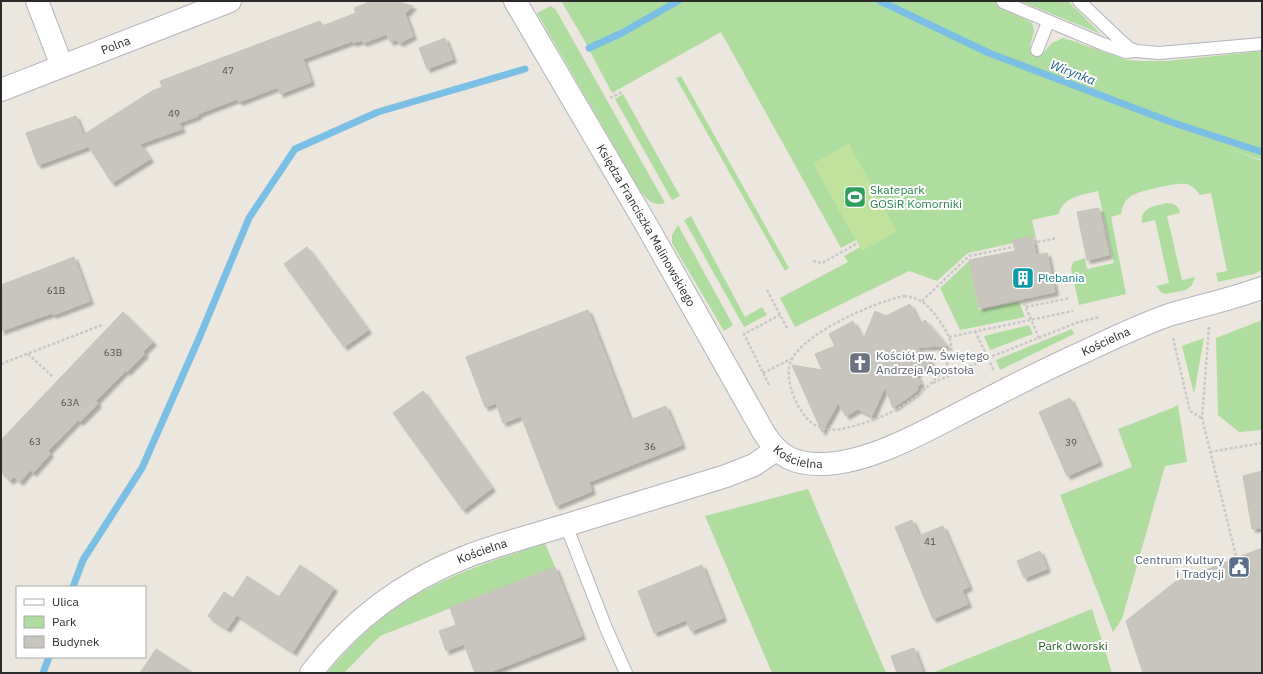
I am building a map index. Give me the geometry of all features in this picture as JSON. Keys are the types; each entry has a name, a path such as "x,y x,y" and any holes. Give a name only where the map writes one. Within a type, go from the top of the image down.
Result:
{"street":[{"path":"37,1 62,66"},
{"name":"Polna","path":"1,90 230,1"},
{"name":"Księdza Franciszka Malinowskiego","path":"515,1 764,433 776,450"},
{"name":"Kościelna","path":"311,673 328,651 382,602 408,585 464,558 726,476 754,465 776,450 792,460 812,464 824,464 863,457 900,443 945,422 1065,360 1138,327 1169,315 1262,288"}],"lane":[{"path":"1080,1 1120,40 1129,48 1136,51"},
{"path":"1003,2 1048,22 1126,52 1136,51 1159,53 1262,44"},
{"path":"1037,50 1048,22"},
{"path":"566,525 625,673"}],"path":[{"path":"610,98 622,92"},
{"path":"922,301 969,256 1056,238"},
{"path":"813,261 822,263 858,243"},
{"path":"767,290 788,330"},
{"path":"904,296 914,297 922,301 936,316 949,338 951,354 948,362 931,384 900,408 880,417 835,430 825,429 812,423 804,415 798,405 789,379 788,369 792,358 798,350 820,333 854,314 876,304 904,296"},
{"path":"1026,307 1070,298"},
{"path":"1024,303 1039,338"},
{"path":"949,338 975,331 1074,311"},
{"path":"769,385 744,334 780,315"},
{"path":"1210,320 1202,418 1236,556"},
{"path":"931,384 988,358 1076,323"},
{"path":"1,364 102,325"},
{"path":"975,331 995,372"},
{"path":"1172,332 1190,411 1202,418"},
{"path":"28,354 52,376"},
{"path":"762,373 792,358"},
{"path":"1210,452 1262,443"}],"green space":[{"path":"561,1 1002,1 999,8 1032,23 1034,31 1030,47 1044,52 1052,43 1063,38 1127,60 1138,61 1167,61 1262,51 1262,160 1227,148 1262,161 1262,270 1254,274 1218,282 1216,273 1227,271 1211,193 1200,195 1192,187 1186,184 1149,189 1131,196 1124,204 1121,214 1111,217 1126,294 1079,305 1071,269 1073,262 1085,258 1087,269 1114,263 1098,191 1074,197 1065,203 1059,214 1032,220 1036,238 968,253 937,281 909,271 795,327 780,298 848,262 844,256 860,247 862,250 849,144 814,164 856,240 841,248 721,32 612,93 583,38"},
{"path":"1020,1 1068,1 1101,34"},
{"path":"551,6 556,10 665,203 657,204 651,202 640,191 537,13"},
{"path":"681,76 789,268 785,271 676,78"},
{"path":"623,94 680,196 672,200 615,99"},
{"name":"Skatepark GOSiR Komorniki","path":"849,144 897,231 862,251 814,164"},
{"path":"1167,203 1176,205 1179,208 1180,213 1167,216 1182,280 1195,277 1192,285 1186,290 1165,294 1156,286 1169,283 1155,220 1142,223 1142,218 1143,214 1149,208"},
{"path":"691,216 745,317 762,307 767,315 744,327 684,220"},
{"path":"678,225 733,325 724,331 672,243 672,235"},
{"path":"969,261 979,310 1019,302 1025,317 960,330 940,288"},
{"path":"1262,320 1262,430 1239,432 1218,415 1216,338"},
{"path":"1029,325 1033,334 990,350 984,336"},
{"path":"1072,329 1074,334 1000,370 996,360"},
{"path":"1204,338 1194,394 1182,346"},
{"path":"1178,405 1187,462 1165,466 1122,619 1113,632 1060,495 1132,467 1118,429"},
{"path":"808,489 886,673 772,673 705,516"},
{"path":"545,543 555,567 380,636 344,673 327,673 370,628 382,618 421,592 466,571"},
{"name":"Park dworski","path":"1092,609 1112,673 932,673"}],"building":[{"path":"372,1 395,1 413,6 405,14 413,36 400,43 396,40 390,42 387,34 363,43 362,40 353,43 352,41 303,59 311,82 280,94 278,87 239,102 237,99 179,123 182,129 140,144 150,159 112,183 84,139 87,147 38,165 26,133 76,116 83,135 152,91 162,87 160,81 320,21 322,26 356,13 354,8"},
{"path":"445,38 453,59 427,69 419,48"},
{"path":"1099,208 1109,255 1087,260 1077,212"},
{"path":"1032,236 1036,255 1047,253 1055,292 979,308 969,260 1015,251 1013,240"},
{"path":"307,247 368,330 344,347 284,264"},
{"path":"74,257 90,301 53,315 52,313 1,331 1,285"},
{"name":"Kościół pw. Świętego Andrzeja Apostoła","path":"910,304 920,324 925,320 947,346 917,347 931,362 916,374 921,384 917,386 918,390 893,408 885,387 872,416 858,409 846,416 838,403 822,432 792,365 822,370 815,354 835,346 829,334 853,321 863,340 875,311 886,316"},
{"path":"588,310 630,420 666,406 682,445 589,482 592,491 556,506 521,416 503,423 496,403 485,407 466,357"},
{"path":"123,312 153,342 143,352 145,354 127,372 126,370 96,401 98,404 80,422 78,420 48,451 50,454 33,473 30,470 20,482 14,477 10,481 1,472 1,440"},
{"path":"423,391 492,488 463,510 393,413"},
{"path":"1070,398 1099,462 1067,476 1039,412"},
{"path":"1262,471 1262,528 1252,529 1243,476"},
{"path":"912,520 919,536 943,526 969,587 962,590 968,604 933,619 895,527"},
{"name":"Centrum Kultury i Tradycji","path":"1262,548 1262,673 1143,673 1126,621 1175,582"},
{"path":"1040,551 1047,569 1024,578 1017,561"},
{"path":"300,565 334,588 293,652 237,615 227,629 208,616 224,592 233,598 247,576 279,597"},
{"path":"702,565 723,618 691,631 686,620 654,633 638,591"},
{"path":"555,567 582,636 488,673 475,673 464,644 446,651 439,631 456,625 450,608"},
{"path":"914,648 923,673 897,673 891,656"},
{"path":"156,649 193,673 140,673"}],"waterway":[{"path":"589,48 622,33 678,1"},
{"name":"Wirynka","path":"880,1 989,53 1171,122 1262,152"},
{"path":"73,586 83,560 142,468 200,336 249,218 295,149 378,112 525,69"},
{"path":"43,673 49,658"}],"place":[{"name":"Skatepark GOSiR Komorniki","path":"855,197"},
{"name":"Plebania","path":"1023,278"},
{"name":"Kościół pw. Świętego Andrzeja Apostoła","path":"860,363"},
{"name":"Centrum Kultury i Tradycji","path":"1239,567"}]}
